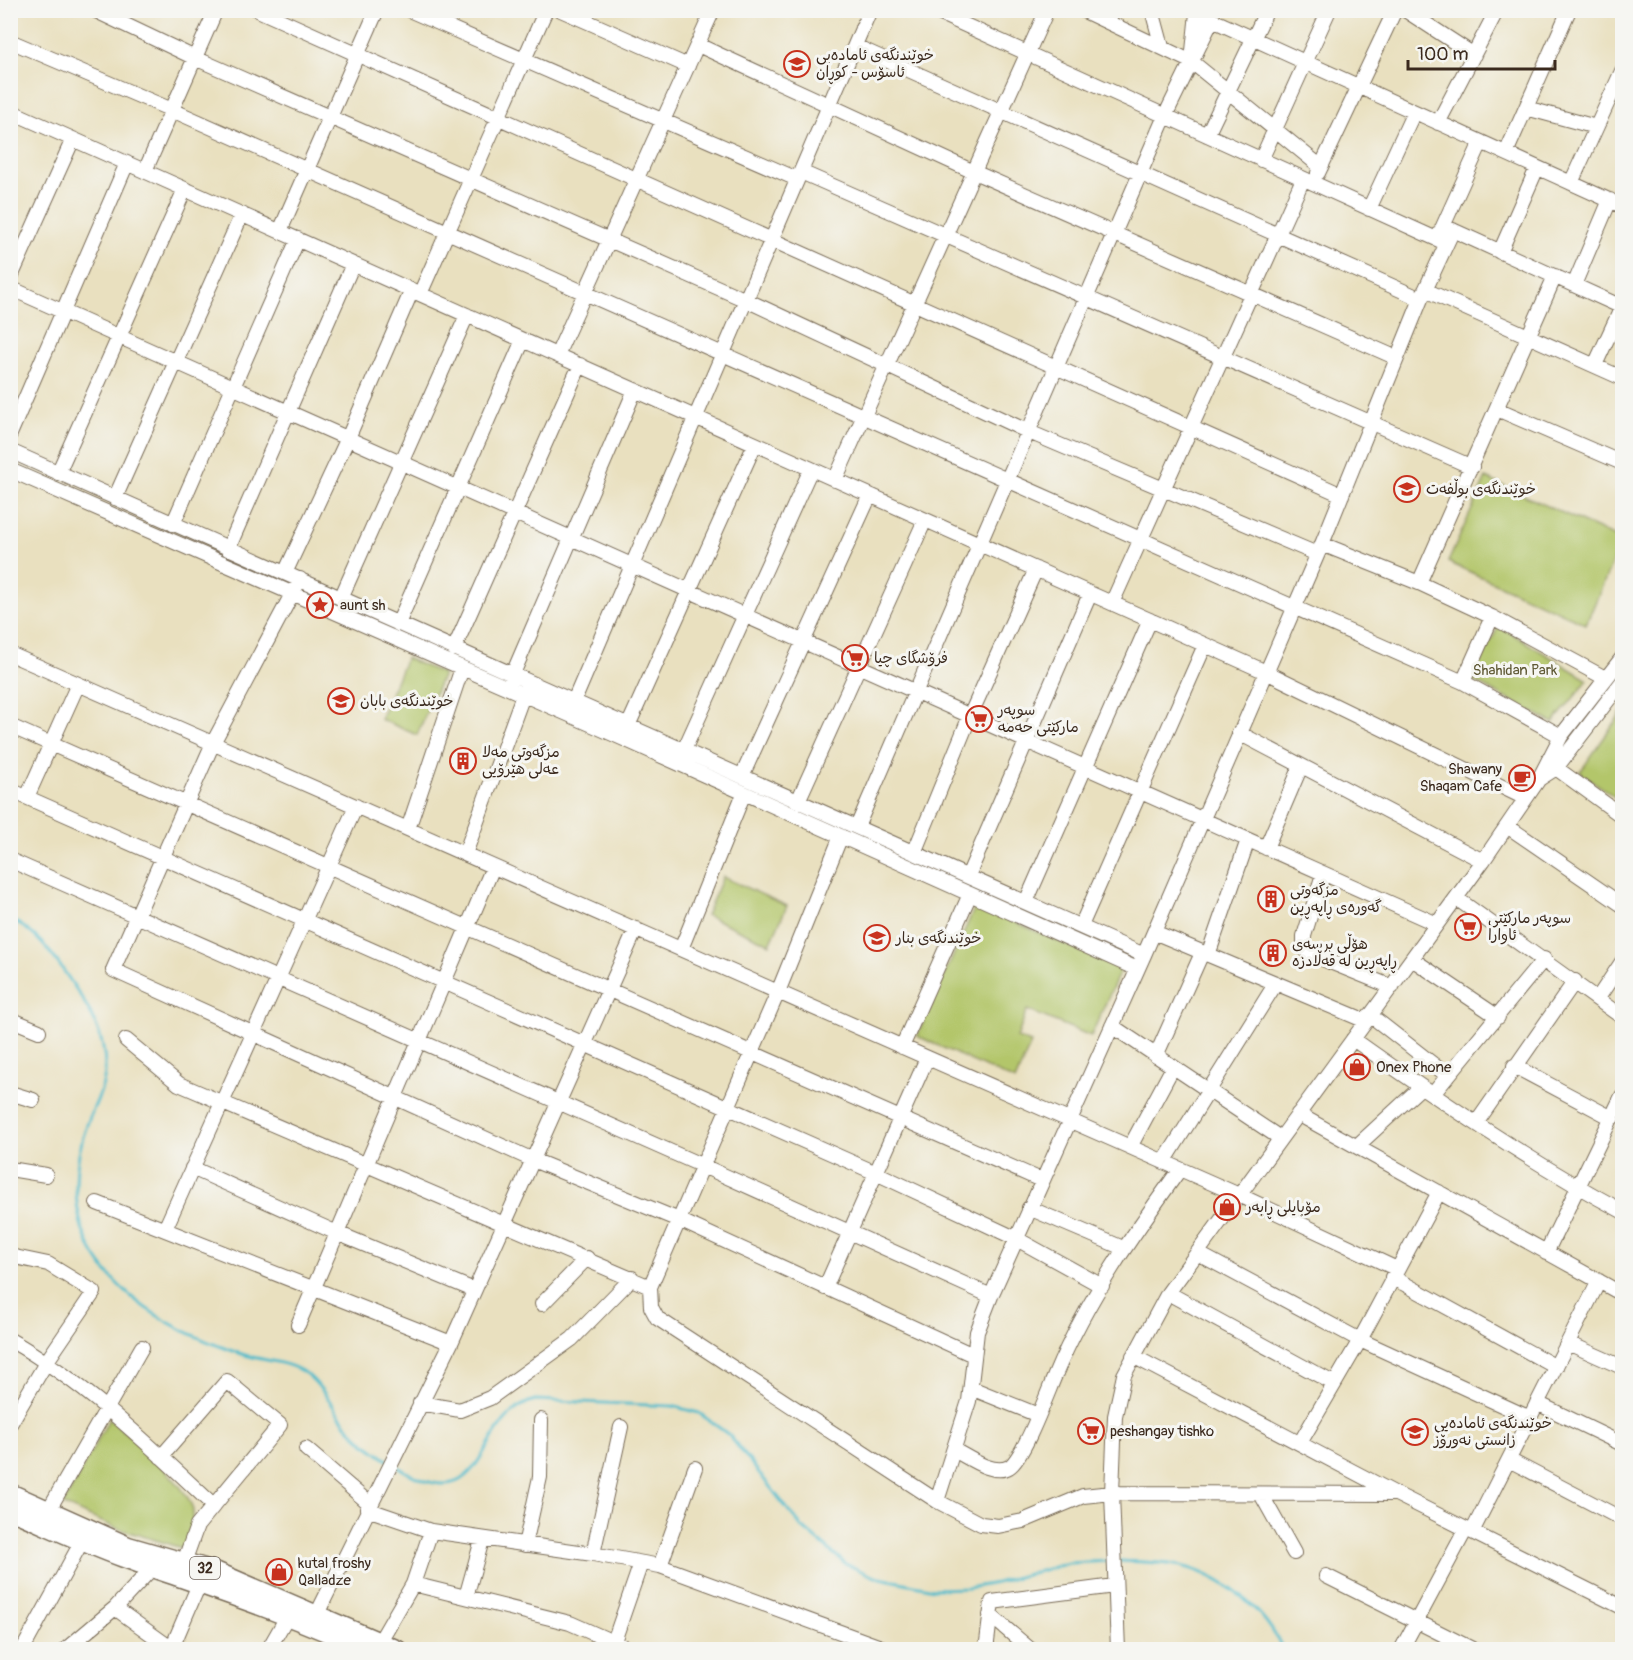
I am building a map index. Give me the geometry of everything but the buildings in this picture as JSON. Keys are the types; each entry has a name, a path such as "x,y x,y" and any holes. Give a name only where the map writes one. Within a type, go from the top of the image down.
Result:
{"main road":[{"name":"32","path":"10,1493 128,1546 215,1571 373,1645 398,1650"},
{"name":"32","path":"10,1509 82,1541 153,1567 201,1582 288,1615 315,1619"}],"street":[{"path":"94,10 195,58 746,300 1029,432 1163,490 1319,549 1419,583 1492,617 1605,678"},
{"path":"145,171 216,10"},
{"path":"258,10 772,238 1342,495"},
{"path":"280,231 377,10"},
{"path":"409,10 663,121 945,235 1472,467"},
{"path":"285,573 416,292 447,232 546,10"},
{"path":"561,10 688,66"},
{"path":"558,355 713,10"},
{"path":"574,702 870,10"},
{"path":"932,10 1439,240"},
{"path":"835,480 1047,10"},
{"path":"1082,10 1192,62 1321,167"},
{"path":"1152,10 1161,47"},
{"path":"1207,135 1267,10"},
{"path":"1261,160 1329,10"},
{"path":"1112,603 1278,235 1308,181 1321,167 1395,10"},
{"path":"1404,10 1474,56"},
{"path":"1438,123 1497,10"},
{"path":"1506,153 1569,10"},
{"path":"1178,54 1198,12"},
{"path":"1198,12 1305,63 1616,203 1574,285"},
{"path":"1192,62 1198,12"},
{"path":"1178,54 1212,20"},
{"path":"857,827 1165,116 1212,20"},
{"path":"10,40 1293,609 1463,682 1561,736"},
{"path":"698,45 974,172 1397,358"},
{"path":"855,46 1278,235 1530,336 1623,378"},
{"path":"1571,183 1623,71"},
{"path":"1526,108 1596,127"},
{"path":"10,129 14,112 1266,672 1525,798"},
{"path":"1370,209 1414,112"},
{"path":"10,279 73,139"},
{"path":"937,1501 971,1388 977,1332 991,1296 1041,1180 1144,955 1342,495 1438,261 1448,228 1481,142"},
{"path":"10,434 127,163"},
{"path":"1500,252 1537,168"},
{"path":"58,472 185,189"},
{"path":"115,498 242,214"},
{"path":"1438,261 1439,240 1448,228"},
{"path":"1448,228 1622,307 1595,365"},
{"path":"173,524 298,239"},
{"path":"228,549 353,264"},
{"path":"1419,583 1555,276"},
{"path":"10,288 1437,924"},
{"path":"341,598 467,315"},
{"path":"398,624 523,340"},
{"path":"454,649 580,365"},
{"path":"510,681 635,390"},
{"path":"1497,410 1623,463"},
{"path":"628,726 755,444"},
{"path":"10,451 454,649 510,681 598,720 744,793 1137,969"},
{"path":"684,750 811,469"},
{"path":"10,470 293,592 462,668 510,681"},
{"path":"742,776 870,495"},
{"path":"798,801 925,520"},
{"path":"914,853 970,716 1036,569"},
{"path":"300,579 213,743 113,970 533,1160 679,1220 973,1354"},
{"path":"968,876 1090,594"},
{"path":"1463,682 1492,617"},
{"path":"1026,902 1150,620"},
{"path":"1081,926 1205,645"},
{"path":"10,654 1239,1195 1395,1273 1556,1367"},
{"path":"1118,1650 1112,1493 1115,1416 1124,1375 1133,1356 1168,1293 1199,1254 1280,1138 1483,861 1539,779 1561,736 1623,658"},
{"path":"408,829 462,668"},
{"path":"1539,779 1556,768 1623,682"},
{"path":"27,797 78,684"},
{"path":"525,688 574,702 598,720 628,726 684,750 1144,955"},
{"path":"465,854 525,688"},
{"path":"10,726 1041,1180"},
{"path":"1239,733 1483,861"},
{"path":"1266,848 1301,766"},
{"path":"1556,768 1623,816"},
{"path":"10,790 303,922 876,1173 1015,1238 1102,1286"},
{"path":"681,949 744,793"},
{"path":"165,1229 356,806"},
{"path":"1507,826 1623,905"},
{"path":"841,836 778,992 726,1107 650,1287 653,1312 670,1329 937,1501 981,1524 998,1526 1023,1521 1083,1496 1112,1493 1396,1494"},
{"path":"1156,1056 1205,954 1248,840"},
{"path":"12,861 558,1104 703,1166 991,1296"},
{"path":"298,1325 493,867"},
{"path":"1323,874 1304,936 1304,946 1308,953 1392,987"},
{"path":"902,1047 970,894"},
{"path":"1456,898 1623,1017"},
{"path":"315,1619 450,1343 636,929"},
{"path":"1154,932 1276,983 1368,1018 1448,1076"},
{"path":"1412,959 1498,1017"},
{"path":"1357,1146 1448,1076 1544,959"},
{"path":"1598,998 1623,962"},
{"path":"1477,1122 1575,981"},
{"path":"1164,1162 1276,983"},
{"path":"10,1019 39,1031"},
{"path":"1112,1026 1280,1138"},
{"path":"1353,1039 1427,1091 1579,1187 1623,1211"},
{"path":"126,1040 179,1084 650,1287"},
{"path":"825,1288 927,1058"},
{"path":"1514,1066 1616,1115"},
{"path":"1130,1147 1173,1067"},
{"path":"10,1093 33,1100"},
{"path":"1546,1253 1616,1115 1623,1096"},
{"path":"1298,1114 1623,1294"},
{"path":"192,1168 337,1233 474,1290"},
{"path":"10,1169 46,1174"},
{"path":"954,1450 990,1468 1007,1468 1018,1456 1063,1357 1123,1248 1180,1169"},
{"path":"1300,1443 1360,1340 1440,1192"},
{"path":"98,1203 450,1343"},
{"path":"1029,1208 1123,1248"},
{"path":"1199,1254 1360,1340 1530,1419"},
{"path":"10,1256 48,1264 94,1292 47,1361 10,1424"},
{"path":"542,1304 587,1258"},
{"path":"420,1403 460,1410 490,1398 572,1339 632,1278"},
{"path":"1401,1650 1509,1460 1599,1281"},
{"path":"1168,1293 1334,1383"},
{"path":"10,1340 47,1361 107,1408 213,1505"},
{"path":"1568,1343 1623,1367"},
{"path":"48,1511 142,1347"},
{"path":"1133,1356 1396,1494 1623,1607"},
{"path":"161,1457 227,1381 280,1425 197,1526 184,1562"},
{"path":"971,1388 1038,1415"},
{"path":"1537,1403 1623,1444"},
{"path":"525,1545 540,1477 541,1420"},
{"path":"593,1554 621,1427"},
{"path":"306,1449 369,1507 430,1531 660,1566 889,1650"},
{"path":"1509,1460 1623,1519"},
{"path":"660,1566 694,1468"},
{"path":"1261,1494 1294,1553"},
{"path":"373,1645 413,1584 430,1531"},
{"path":"466,1597 482,1540"},
{"path":"10,1642 23,1649 82,1541"},
{"path":"613,1646 641,1563"},
{"path":"65,1650 115,1608 153,1567"},
{"path":"1326,1576 1474,1650"},
{"path":"115,1608 172,1649 201,1582"},
{"path":"413,1584 570,1623 613,1646 631,1650"},
{"path":"986,1650 992,1602 1114,1585"},
{"path":"268,1650 288,1615"},
{"path":"990,1615 1031,1650"}],"green space":[{"path":"1486,478 1622,540 1586,624 1448,562"},
{"name":"Shahidan Park","path":"1499,626 1588,680 1553,723 1470,679"},
{"path":"406,658 443,674 417,735 380,719"},
{"path":"1622,712 1622,802 1580,772"},
{"path":"723,877 787,906 770,944 706,915"},
{"path":"976,905 1121,969 1091,1036 1027,1010 1017,1038 1031,1043 1015,1081 917,1036"},
{"path":"109,1419 158,1462 190,1502 193,1521 185,1549 116,1528 63,1505"}],"waterway":[{"path":"10,919 37,938 58,962 90,1012 103,1046 104,1078 83,1138 76,1189 77,1206 86,1239 107,1273 141,1304 181,1329 223,1348 283,1364 305,1373 321,1389 352,1431 389,1461"},
{"path":"395,1465 426,1481 449,1484 465,1477 500,1426 515,1410 535,1400 672,1406 699,1413 729,1435 801,1526 846,1564 875,1577 934,1589 968,1588 996,1583 1069,1563 1110,1561"},
{"path":"1120,1561 1181,1566 1227,1586 1266,1621 1283,1650"}],"place":[{"name":"خوێندنگەی ئامادەیی ئاسۆس - کوڕان","path":"797,64"},
{"name":"خوێندنگەی بوڵفەت","path":"1407,489"},
{"name":"aunt sh","path":"320,605"},
{"name":"فرۆشگای چیا","path":"855,658"},
{"name":"خوێندنگەی بابان","path":"341,701"},
{"name":"سوپەر مارکێتی حەمە","path":"979,719"},
{"name":"مزگەوتی مەلا عەلی هێرۆیی","path":"463,761"},
{"name":"Shawany Shaqam Cafe","path":"1522,778"},
{"name":"مزگەوتی گەورەی ڕاپەڕین","path":"1271,899"},
{"name":"سوپەر مارکێتی ئاوارا","path":"1468,927"},
{"name":"خوێندنگەی بنار","path":"877,938"},
{"name":"هۆڵی پرسەی ڕاپەڕین لە قەڵادزە","path":"1273,953"},
{"name":"Onex Phone","path":"1357,1067"},
{"name":"مۆبایلی ڕابەر","path":"1227,1207"},
{"name":"peshangay tishko","path":"1091,1431"},
{"name":"خوێندنگەی ئامادەیی زانستی نەورۆز","path":"1415,1432"},
{"name":"kutal froshy Qalladze","path":"279,1572"}]}
